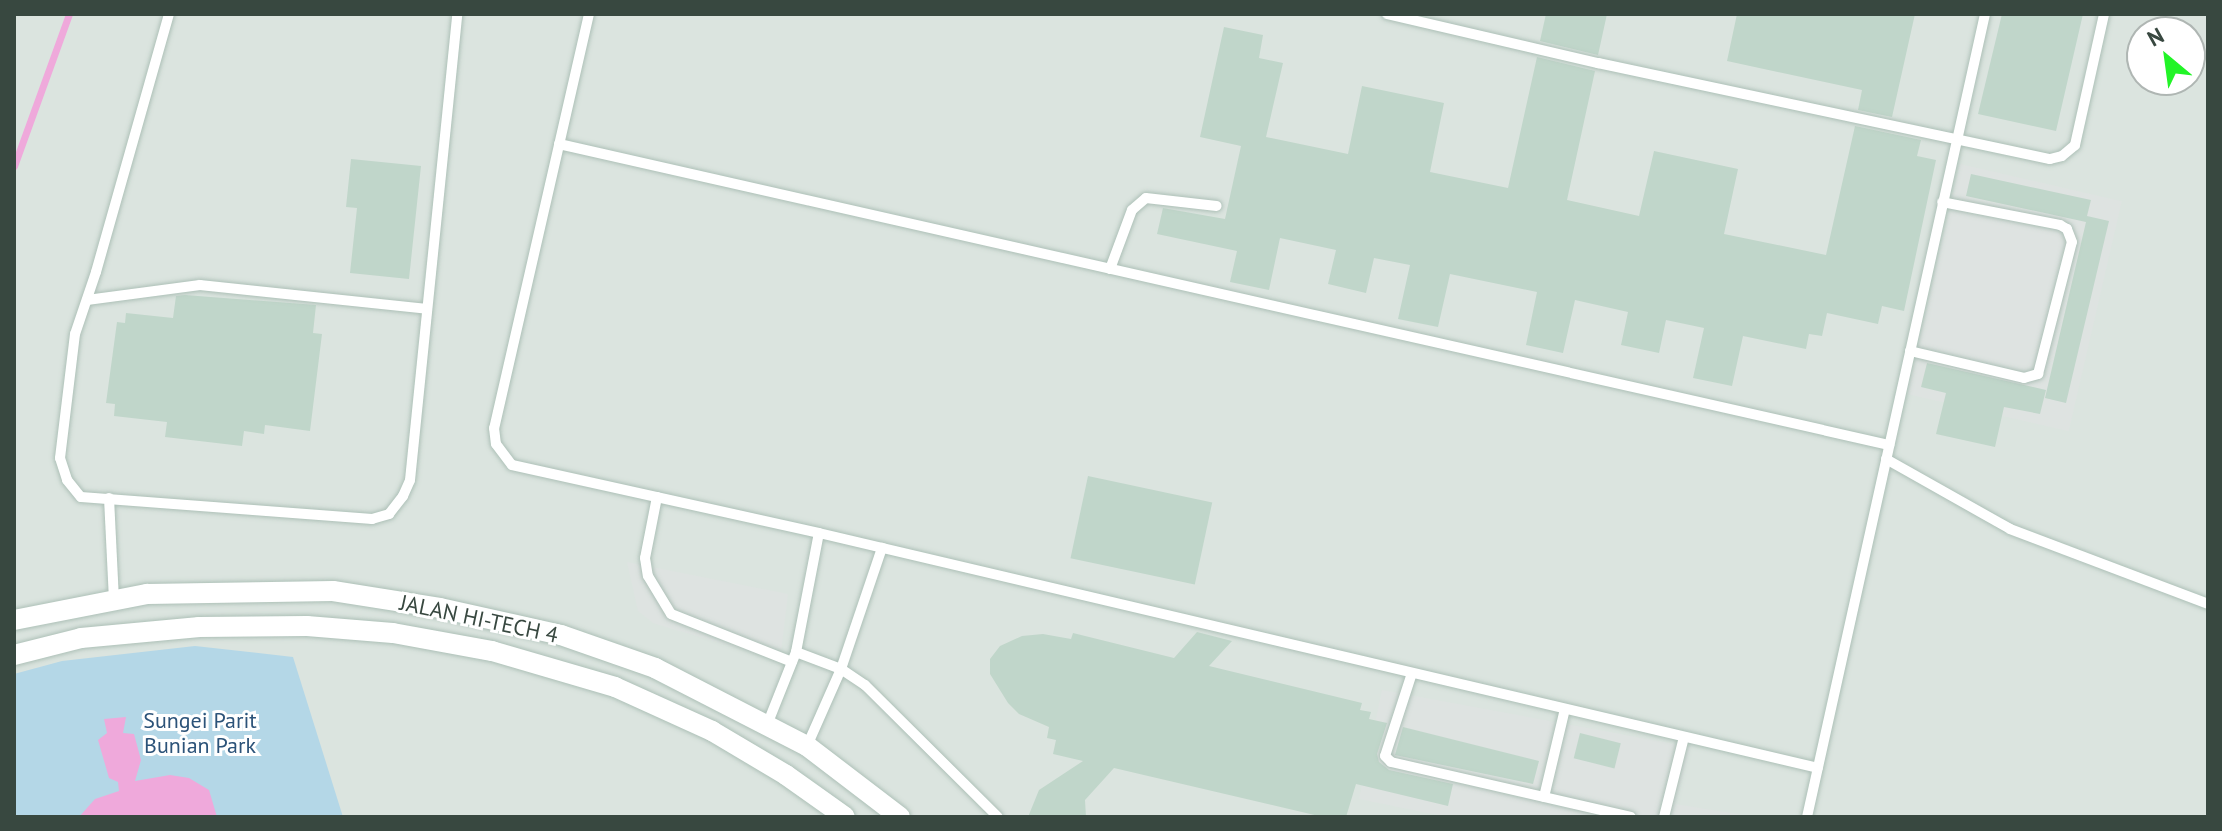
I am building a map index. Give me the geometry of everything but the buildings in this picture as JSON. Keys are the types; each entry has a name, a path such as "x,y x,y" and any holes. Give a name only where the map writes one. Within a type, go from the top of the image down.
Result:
{"street":[{"name":"JALAN HI-TECH 4","path":"14,620 147,594 333,591 440,608 561,635 655,668 807,746 900,817"},
{"name":"JALAN HI-TECH 4","path":"14,655 81,638 199,627 277,626 393,633 492,651 615,687 712,731 786,775 845,817"}],"lane":[{"path":"169,14 75,334 60,458 67,480 81,497 372,519 389,514 403,496 410,480 457,14"},
{"path":"589,14 494,428 496,444 512,465 819,533 1818,768"},
{"path":"1387,14 1598,63 2050,159 2062,156 2075,145 2104,14"},
{"path":"1807,817 1985,14"},
{"path":"559,144 1889,445"},
{"path":"1110,269 1132,210 1146,198 1217,206"},
{"path":"1910,351 2024,378 2038,374 2072,242 2067,229 2060,225 1942,202"},
{"path":"87,300 209,286 427,309"},
{"path":"1886,459 2010,529 2208,604"},
{"path":"657,497 645,558 648,576 671,614 794,657 841,669 865,685 998,817"},
{"path":"109,498 114,600"},
{"path":"767,725 794,657 819,533"},
{"path":"807,746 841,669 882,548"},
{"path":"1412,673 1387,758 1631,817"},
{"path":"1544,797 1565,709"},
{"path":"1664,817 1684,737"}],"shaded area":[{"path":"14,14 2208,14 2208,817 14,817"},
{"path":"1960,164 2122,201 2069,431 1907,394"},
{"path":"627,562 788,594 780,661 653,623 638,611"},
{"path":"1382,690 1691,747 1675,804 1756,817 1447,817 1359,799"},
{"path":"126,717 123,733 134,734 141,760 135,781 170,775 189,778 209,790 217,817 79,817 95,799 119,791 118,782 109,778 98,740 107,733 104,719"}],"green space":[{"name":"Sungei Parit Bunian Park","path":"195,646 293,657 343,817 14,817 14,674 62,661"}],"waterway":[{"path":"14,166 69,14"}]}
